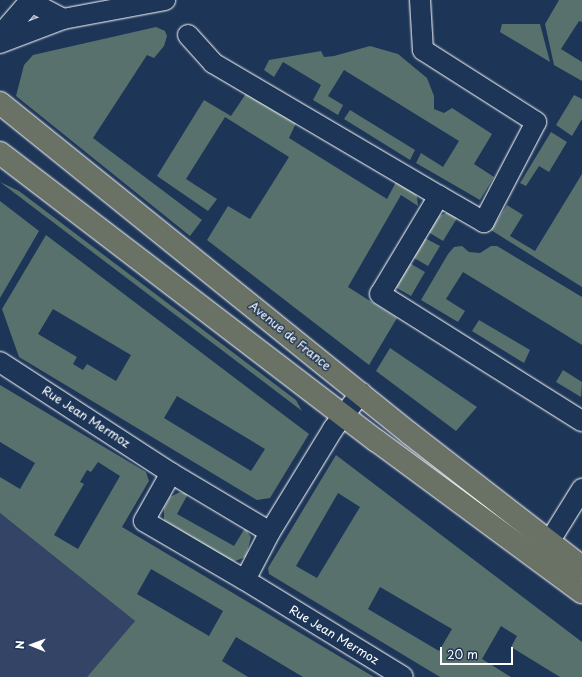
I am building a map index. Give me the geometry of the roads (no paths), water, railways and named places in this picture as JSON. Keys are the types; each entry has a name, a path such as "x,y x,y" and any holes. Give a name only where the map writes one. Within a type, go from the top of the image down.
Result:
{"main road":[{"path":"0,37 31,1"},
{"name":"Avenue de France","path":"0,103 361,393 582,567"},
{"path":"0,154 343,415 582,592"}],"street":[{"path":"0,43 64,19 165,0"},
{"path":"188,35 213,63 484,222 536,122 423,50 420,0"},
{"path":"31,1 64,19"},
{"path":"439,196 380,294 582,421"},
{"name":"Rue Jean Mermoz","path":"0,362 171,473 270,532"},
{"path":"245,580 270,532 343,415 361,393"},
{"name":"Rue Jean Mermoz","path":"171,473 144,521 245,580 403,677"},
{"path":"537,560 582,489"}]}
